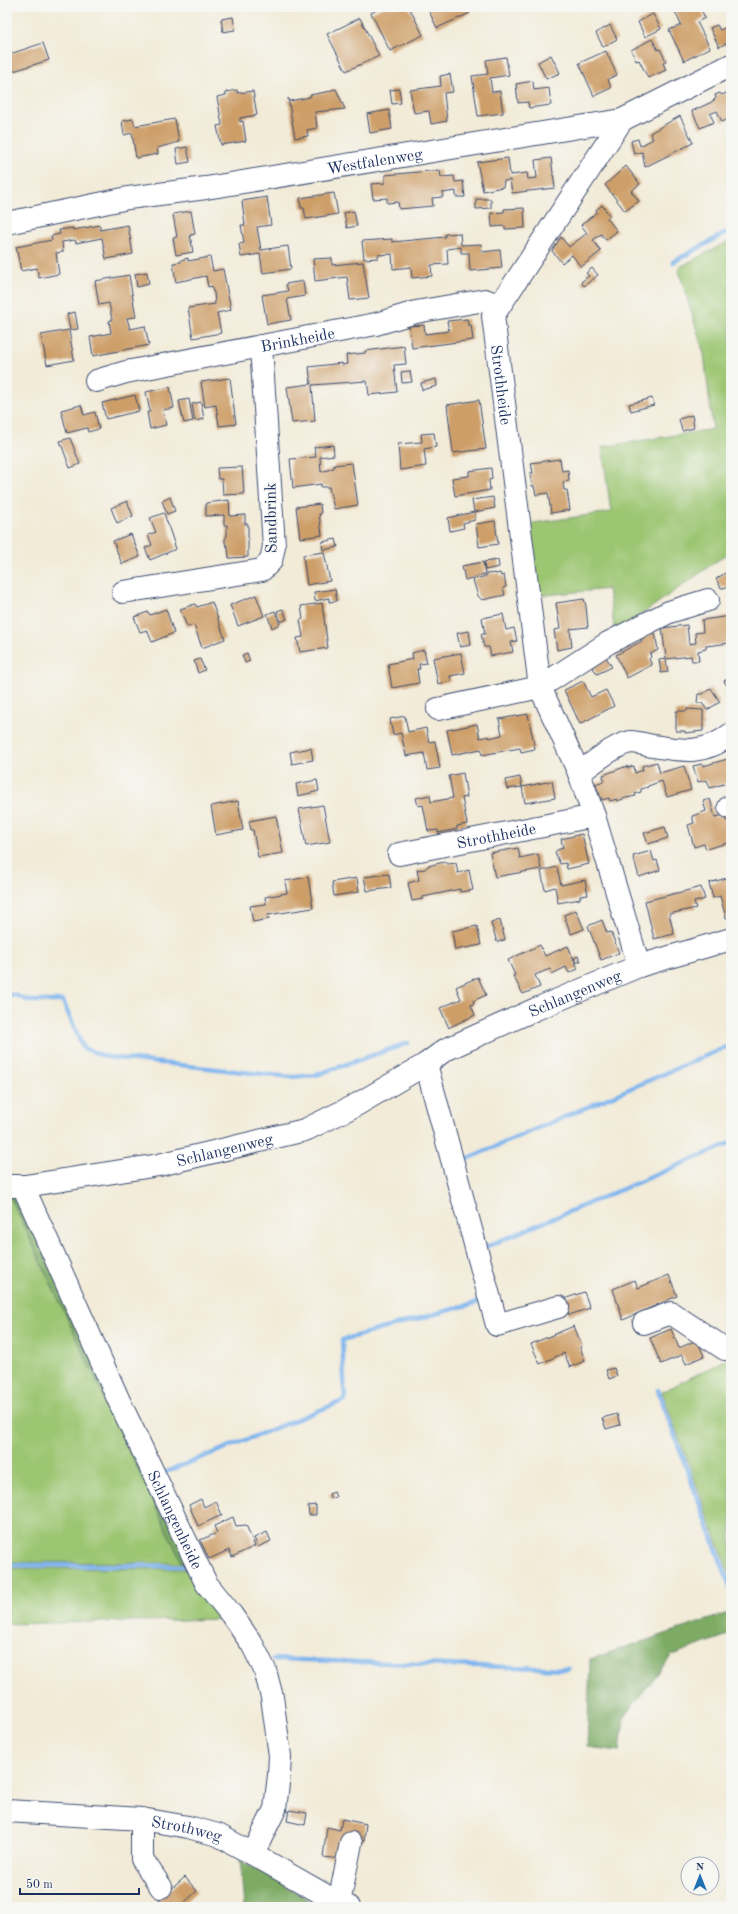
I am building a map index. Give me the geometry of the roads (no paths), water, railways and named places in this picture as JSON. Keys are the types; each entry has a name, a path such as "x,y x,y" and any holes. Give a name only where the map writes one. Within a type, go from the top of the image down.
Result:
{"street":[{"name":"Westfalenweg","path":"7,223 128,198 206,188 622,120 731,65"},
{"name":"Strothheide","path":"622,120 498,305 493,316 540,687 579,773 594,816 639,966"},
{"name":"Brinkheide","path":"96,381 126,372 376,324 416,312 485,300 498,305"},
{"name":"Sandbrink","path":"123,592 262,570 271,561 274,546 261,346"},
{"path":"438,709 540,687 608,643 669,612 708,600"},
{"path":"579,773 621,745 632,742 684,751 704,749 721,742 731,734"},
{"name":"Strothheide","path":"398,854 594,816"},
{"name":"Schlangenweg","path":"16,1186 159,1165 305,1130 331,1119 426,1064 445,1050 639,966 731,939"},
{"path":"426,1064 497,1325 558,1307"},
{"name":"Schlangenheide","path":"16,1186 27,1195 120,1404 206,1583 231,1614 252,1644 264,1670 272,1697 280,1756 279,1775 275,1809 253,1854"},
{"path":"644,1323 671,1313 725,1349 731,1347"},
{"name":"Strothweg","path":"7,1811 142,1819 188,1827 218,1835 344,1905"},
{"path":"142,1819 142,1859 161,1887"},
{"path":"344,1905 351,1843"}],"waterway":[{"path":"673,262 731,230"},
{"path":"7,995 15,995 29,1001 63,1001 83,1048 107,1057 291,1077 316,1075 408,1043"},
{"path":"461,1158 462,1161 731,1045"},
{"path":"483,1248 731,1143"},
{"path":"161,1474 345,1400 342,1340 482,1301"},
{"path":"658,1390 731,1589"},
{"path":"7,1565 186,1566"},
{"path":"273,1659 569,1669"}]}
